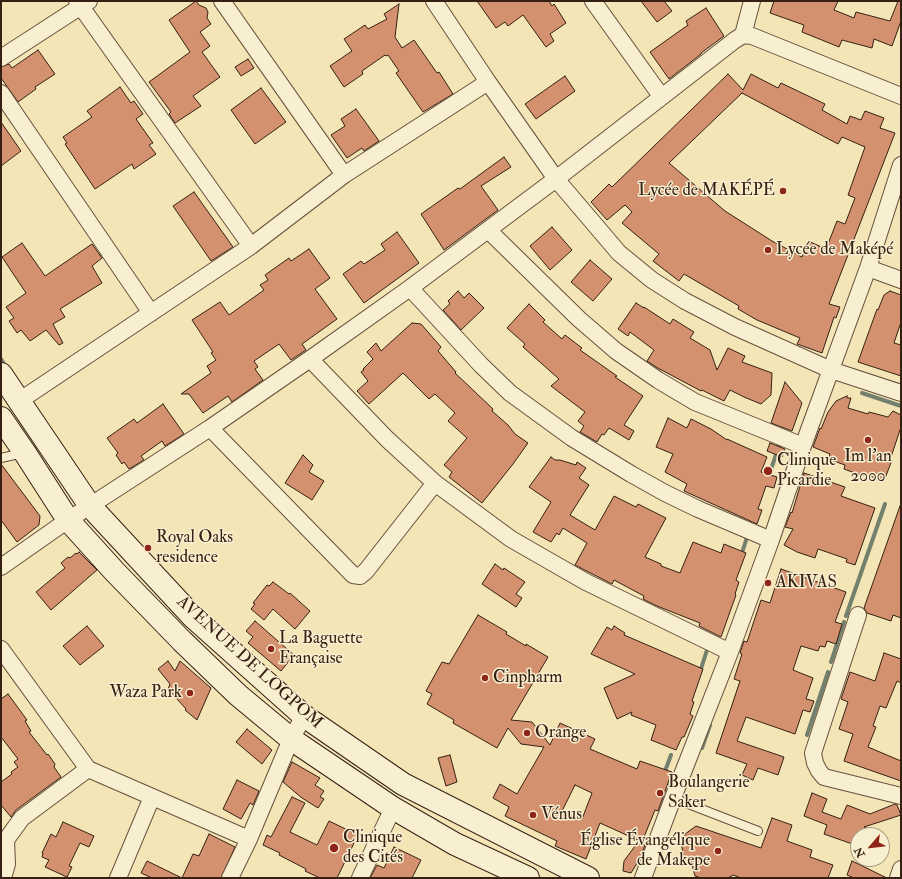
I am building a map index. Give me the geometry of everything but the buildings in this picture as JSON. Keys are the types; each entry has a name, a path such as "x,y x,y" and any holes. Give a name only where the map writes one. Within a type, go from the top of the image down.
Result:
{"main road":[{"name":"AVENUE DE LOGPOM","path":"1,374 90,506 193,617 304,716 403,784 540,855 579,873"},
{"name":"AVENUE DE LOGPOM","path":"1,418 26,453 68,520 116,572 238,695 291,739 393,808 455,844 527,878"}],"street":[{"path":"222,1 344,175"},
{"path":"434,1 488,82 556,179 619,253 652,280 735,327 831,370 901,393"},
{"path":"593,1 661,96"},
{"path":"740,1 751,8 743,35"},
{"path":"1,58 82,3 251,246"},
{"path":"1,567 68,520 210,428 410,288 556,179 661,96 743,35 752,36 901,96"},
{"path":"19,401 251,246 344,175 488,82"},
{"path":"1,93 151,313"},
{"path":"643,878 730,652 771,540 803,446 897,187 901,165"},
{"path":"488,230 579,319 616,351 658,380 695,402 803,446"},
{"path":"868,268 901,280"},
{"path":"410,288 481,365 510,393 572,438 665,493 698,509 771,540"},
{"path":"310,359 387,439 435,483 511,538 586,582 730,652"},
{"path":"210,428 353,575 360,576 366,571 435,483"},
{"path":"858,615 813,753 815,763 824,777 901,796"},
{"path":"1,649 88,769 249,839"},
{"path":"230,878 249,839 291,739 304,716"},
{"path":"2,878 7,864 4,837 22,818 88,769"},
{"path":"118,878 152,797"},
{"path":"360,878 393,808"},
{"path":"898,878 901,868"}],"lane":[{"path":"1,458 26,453"},
{"path":"673,798 758,831"}],"waterway":[{"path":"1,359 6,367"},
{"path":"862,393 901,406"},
{"path":"769,475 779,446"},
{"path":"846,616 885,504"},
{"path":"741,556 748,534"},
{"path":"831,662 844,622"},
{"path":"700,672 707,650"},
{"path":"807,735 828,672"},
{"path":"702,748 710,725"},
{"path":"664,774 671,755"}],"place":[{"name":"Lycée de MAKÉPÉ","path":"783,191"},
{"name":"Lycée de Maképé","path":"768,250"},
{"name":"Im l'an 2000","path":"868,440"},
{"name":"Clinique Picardie","path":"768,471"},
{"name":"Royal Oaks residence","path":"148,548"},
{"name":"AKIVAS","path":"768,583"},
{"name":"La Baguette Française","path":"271,649"},
{"name":"Cinpharm","path":"485,678"},
{"name":"Waza Park","path":"190,693"},
{"name":"Orange","path":"527,733"},
{"name":"Boulangerie Saker","path":"660,793"},
{"name":"Vénus","path":"533,815"},
{"name":"Clinique des Cités","path":"334,848"},
{"name":"Église Évangélique de Makepe","path":"718,851"}]}
